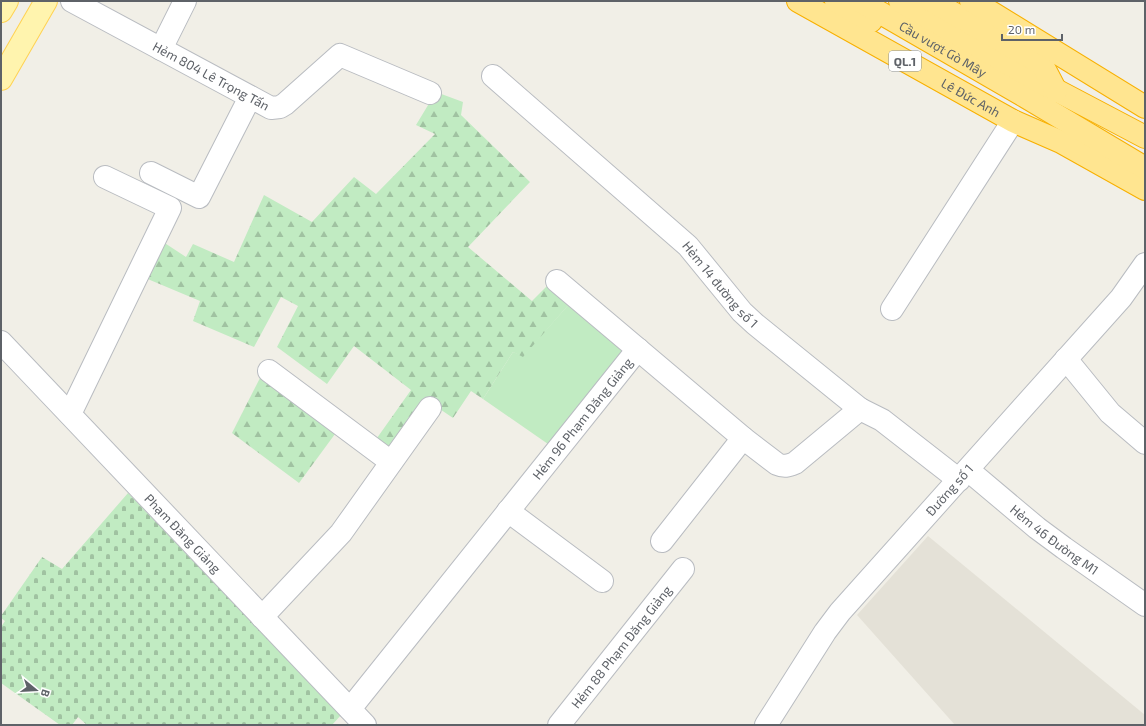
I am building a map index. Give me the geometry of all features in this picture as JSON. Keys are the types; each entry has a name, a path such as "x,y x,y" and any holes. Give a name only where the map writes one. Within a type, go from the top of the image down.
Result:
{"highway":[{"name":"Lê Đức Anh","path":"798,1 1027,94 1049,111 1145,168"},
{"name":"Cầu vượt Gò Mây","path":"836,1 1027,94"},
{"name":"Cầu vượt Gò Mây","path":"860,1 1027,94"},
{"name":"Cầu vượt Gò Mây","path":"900,1 1027,94"},
{"name":"Cầu vượt Gò Mây","path":"932,1 1027,94 1037,132 1061,142 1145,189"},
{"path":"970,1 992,6 1072,62 1145,107"},
{"path":"1027,94 1072,62"},
{"name":"Lê Đức Anh","path":"1027,94 1056,91 1145,137"}],"main road":[{"path":"1,11 7,1"},
{"path":"1,79 46,1"}],"street":[{"name":"Hẻm 804 Lê Trọng Tấn","path":"72,1 271,108 280,107 285,104 340,55 430,93"},
{"path":"160,49 185,1"},
{"name":"Hẻm 14 đường số 1","path":"493,76 688,246 742,312 751,320 860,409 882,420 963,475"},
{"path":"892,309 1027,94"},
{"path":"151,174 199,197 250,97"},
{"path":"70,414 170,208 105,177"},
{"name":"Đường số 1","path":"766,725 825,632 840,612 1121,298 1145,264"},
{"path":"557,281 638,349"},
{"name":"Phạm Đăng Giảng","path":"1,342 365,725"},
{"name":"Hẻm 96 Phạm Đăng Giảng","path":"350,709 638,349 743,438 781,466 795,463 860,409"},
{"path":"1066,359 1110,413 1145,442"},
{"path":"269,371 391,462"},
{"path":"262,617 341,533 430,408"},
{"path":"662,541 743,438"},
{"name":"Hẻm 46 Đường M1","path":"963,475 1145,605"},
{"path":"508,511 602,581"},
{"name":"Hẻm 88 Phạm Đăng Giảng","path":"559,725 684,569"}],"shaded area":[{"path":"928,536 1145,715 1145,725 955,725 857,615"}],"green space":[{"path":"436,92 463,102 461,115 530,182 468,247 532,301 549,284 571,302 523,357 513,352 483,399 471,391 453,418 428,401 394,450 377,438 411,390 354,346 327,384 277,347 298,306 281,297 254,347 193,321 200,301 131,272 154,236 186,257 193,244 234,262 264,195 312,222 354,177 376,194 435,134 416,125"},
{"path":"571,302 625,348 548,444 483,399 513,352 523,356"},
{"path":"260,378 335,434 299,483 232,433"},
{"path":"128,493 341,715 332,725 87,725 78,717 72,725 60,725 1,683 1,627 5,621 1,618 1,616 42,557 62,569"}]}
